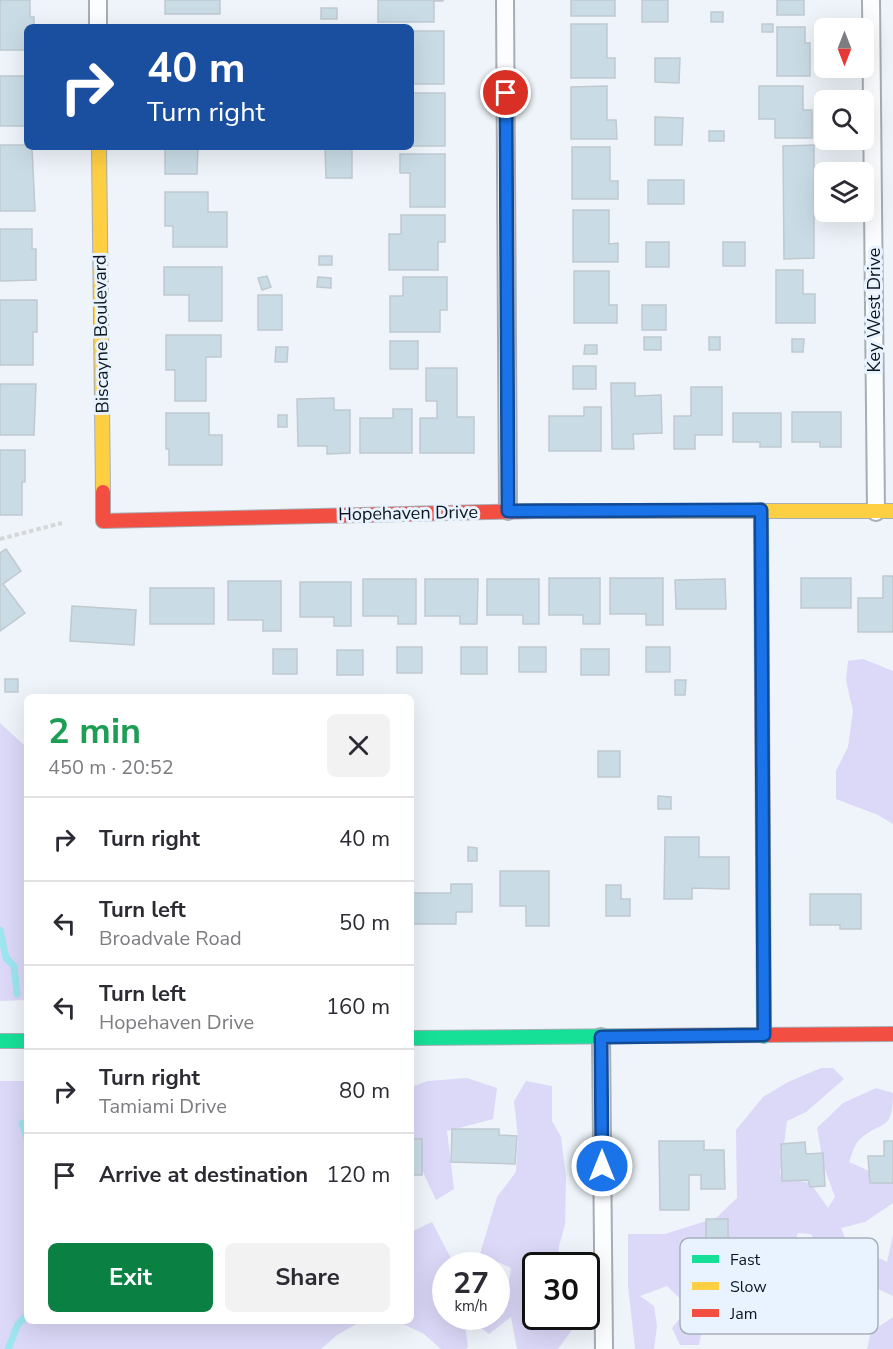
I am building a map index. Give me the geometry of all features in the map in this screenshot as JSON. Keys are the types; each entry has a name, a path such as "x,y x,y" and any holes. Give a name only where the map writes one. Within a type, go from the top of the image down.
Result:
{"street":[{"path":"98,0 98,24"},
{"path":"505,0 508,511"},
{"name":"Key West Drive","path":"872,0 884,512"},
{"name":"Biscayne Boulevard","path":"99,150 103,520"},
{"path":"761,510 764,1035"},
{"name":"Hopehaven Drive","path":"103,520 508,511 884,512"},
{"path":"414,1038 893,1034"},
{"path":"601,1037 604,1349"},
{"path":"0,1041 24,1041"}],"path":[{"path":"0,539 62,523"}],"shaded area":[{"path":"863,659 893,671 893,824 878,815 836,799 836,771 848,747 853,711 846,680 848,661"},
{"path":"0,723 24,745 24,1000 0,1001"},
{"path":"821,1068 833,1068 844,1079 806,1112 787,1121 780,1174 811,1184 828,1208 835,1197 824,1167 817,1128 843,1103 876,1088 893,1093 891,1114 888,1120 859,1140 849,1162 869,1171 893,1167 893,1203 865,1222 841,1228 845,1238 813,1238 811,1234 798,1233 796,1238 680,1238 680,1298 667,1286 640,1296 654,1306 657,1326 654,1349 635,1349 628,1285 628,1234 665,1234 716,1218 737,1198 736,1130 763,1097 788,1082"},
{"path":"467,1078 497,1088 493,1119 447,1131 454,1189 436,1200 414,1152 414,1086 428,1081"},
{"path":"0,1081 24,1081 24,1324 356,1324 337,1335 321,1349 0,1349"},
{"path":"526,1081 552,1086 552,1121 561,1137 566,1177 565,1224 558,1252 522,1252 522,1330 572,1330 558,1349 517,1349 510,1318 510,1252 481,1252 497,1197 516,1172 518,1137 514,1101"},
{"path":"432,1222 448,1252 432,1252 432,1330 466,1330 468,1347 466,1349 441,1349 424,1334 403,1324 414,1324 414,1231"},
{"path":"893,1235 893,1296 878,1289 878,1258 887,1262"},
{"path":"893,1317 893,1349 867,1349 871,1334 878,1334 878,1327"},
{"path":"680,1318 680,1334 701,1334 699,1345 680,1345 672,1328"}],"building":[{"path":"0,0 30,0 30,17 34,17 34,24 24,24 24,50 0,50"},
{"path":"165,0 220,0 220,14 165,14"},
{"path":"378,0 443,1 434,1 434,22 378,22"},
{"path":"571,0 615,0 615,16 571,16"},
{"path":"642,0 668,0 668,22 642,22"},
{"path":"777,0 804,0 804,15 777,15"},
{"path":"321,8 337,8 337,19 321,19"},
{"path":"711,12 723,12 723,22 711,22"},
{"path":"571,24 607,24 607,58 615,58 615,78 571,78"},
{"path":"762,24 773,24 773,32 762,32"},
{"path":"777,27 805,27 805,43 810,43 810,76 777,76"},
{"path":"414,31 444,31 444,84 414,84"},
{"path":"655,58 680,58 679,83 655,82"},
{"path":"0,76 24,76 24,126 0,126"},
{"path":"607,86 607,120 616,120 617,139 571,139 571,87"},
{"path":"759,86 803,86 803,110 812,110 812,138 775,138 775,119 759,119"},
{"path":"414,93 445,93 445,146 414,146"},
{"path":"655,117 683,118 682,145 655,145"},
{"path":"709,131 724,131 724,141 709,141"},
{"path":"0,145 24,145 24,150 32,150 35,211 0,211"},
{"path":"814,145 814,258 784,259 783,146"},
{"path":"572,147 610,147 610,181 618,181 618,199 572,199"},
{"path":"165,150 198,150 197,174 165,174"},
{"path":"325,150 352,150 352,178 326,178"},
{"path":"400,154 445,154 445,207 410,207 410,173 400,173"},
{"path":"648,180 684,180 684,204 648,204"},
{"path":"165,192 208,192 208,212 227,212 227,247 173,247 173,226 165,226"},
{"path":"573,210 609,210 609,244 618,243 618,262 573,262"},
{"path":"401,215 445,215 445,242 438,242 438,270 389,270 389,234 401,234"},
{"path":"0,229 32,229 32,249 36,249 36,280 0,281"},
{"path":"646,242 669,242 669,267 646,267"},
{"path":"723,242 745,242 745,266 723,266"},
{"path":"319,256 332,256 332,265 319,265"},
{"path":"164,267 222,267 222,321 189,321 189,295 164,295"},
{"path":"776,270 803,270 803,294 815,294 815,323 776,323"},
{"path":"574,271 609,271 609,305 617,305 617,323 574,323"},
{"path":"267,276 271,287 262,290 258,278"},
{"path":"318,277 331,278 331,288 317,287"},
{"path":"403,277 447,277 447,310 440,310 440,332 390,332 390,296 403,296"},
{"path":"258,295 282,295 282,330 258,330"},
{"path":"0,300 37,300 37,332 33,332 33,365 0,365"},
{"path":"642,305 666,305 666,330 642,330"},
{"path":"166,335 221,335 221,357 206,357 206,401 175,401 175,370 166,370"},
{"path":"644,337 661,337 661,350 644,350"},
{"path":"709,337 720,337 720,350 709,350"},
{"path":"792,339 804,339 803,352 792,352"},
{"path":"390,341 418,341 418,369 390,369"},
{"path":"585,345 597,345 597,354 584,354"},
{"path":"276,347 288,347 287,362 275,362"},
{"path":"573,366 596,366 596,389 573,389"},
{"path":"426,368 457,368 457,417 474,417 474,453 420,453 420,418 437,418 437,401 426,401"},
{"path":"611,383 635,383 635,396 661,395 662,433 633,434 634,449 612,449"},
{"path":"0,384 36,384 34,435 0,435"},
{"path":"691,387 722,387 722,435 695,435 695,449 674,449 674,416 691,416"},
{"path":"334,398 334,410 350,410 350,453 327,454 327,446 298,446 297,399"},
{"path":"584,407 601,407 601,451 549,451 549,416 584,416"},
{"path":"393,409 412,409 412,453 360,453 360,418 393,418"},
{"path":"792,412 841,412 841,447 820,447 820,442 792,442"},
{"path":"166,413 209,413 209,435 222,435 222,465 169,465 169,449 166,449"},
{"path":"733,413 781,413 781,447 760,447 760,442 733,442"},
{"path":"278,415 287,415 287,427 278,427"},
{"path":"0,450 25,450 22,515 0,515"},
{"path":"6,549 21,571 3,584 25,613 0,631 0,553"},
{"path":"883,576 893,576 893,632 858,632 858,598 883,598"},
{"path":"549,578 600,578 600,624 583,624 583,615 549,615"},
{"path":"610,578 663,578 663,625 646,625 646,614 610,614"},
{"path":"801,578 851,578 851,608 801,608"},
{"path":"363,579 416,579 416,624 398,624 398,616 363,616"},
{"path":"425,579 478,579 477,624 460,624 460,616 425,616"},
{"path":"487,579 539,579 539,624 523,624 523,615 487,615"},
{"path":"725,579 726,609 676,609 675,580"},
{"path":"228,581 281,581 281,631 263,631 263,620 228,620"},
{"path":"300,582 351,582 351,626 334,626 334,617 300,617"},
{"path":"150,588 214,588 214,624 150,624"},
{"path":"72,606 136,610 134,645 70,641"},
{"path":"397,647 422,647 422,673 397,673"},
{"path":"461,647 487,647 487,674 461,674"},
{"path":"519,647 546,647 546,672 519,672"},
{"path":"646,647 670,647 670,672 646,672"},
{"path":"273,649 297,649 297,674 273,674"},
{"path":"581,649 609,649 609,675 581,675"},
{"path":"337,650 363,650 363,675 337,675"},
{"path":"5,679 18,679 18,692 5,692"},
{"path":"675,680 686,680 685,695 675,695"},
{"path":"598,751 620,751 620,777 598,777"},
{"path":"658,796 671,797 671,809 658,809"},
{"path":"665,837 699,837 699,857 729,857 729,889 692,888 692,899 664,899"},
{"path":"468,847 477,848 477,861 468,861"},
{"path":"500,871 549,871 549,926 526,926 526,906 500,906"},
{"path":"451,884 472,884 472,912 456,912 456,924 414,924 414,893 451,893"},
{"path":"606,885 621,885 621,899 630,899 630,916 606,916"},
{"path":"810,894 861,894 861,929 840,929 840,925 810,925"},
{"path":"452,1129 499,1129 499,1135 517,1136 515,1164 451,1162"},
{"path":"414,1139 422,1139 422,1175 414,1175"},
{"path":"659,1141 704,1141 704,1150 724,1150 725,1189 701,1189 701,1175 689,1175 689,1210 660,1210"},
{"path":"884,1141 893,1141 893,1183 870,1183 868,1156 884,1156"},
{"path":"805,1142 806,1154 823,1153 825,1186 810,1187 808,1180 782,1181 781,1144"},
{"path":"706,1219 728,1219 728,1238 706,1238"}],"waterway":[{"path":"0,930 6,958 14,966 17,994"},
{"path":"22,1123 24,1129"},
{"path":"8,1349 18,1324 24,1318"}],"traffic: fast":[{"path":"761,510 764,1036"},
{"path":"414,1038 638,1036"},
{"path":"0,1041 24,1041"}],"traffic: slow":[{"path":"99,150 103,492"},
{"path":"536,511 893,511"}],"traffic: jam":[{"path":"103,492 103,521 536,511"},
{"path":"638,1036 893,1034"}],"route":[{"path":"506,93 508,511 761,510 764,1035 601,1037 602,1166"}]}
